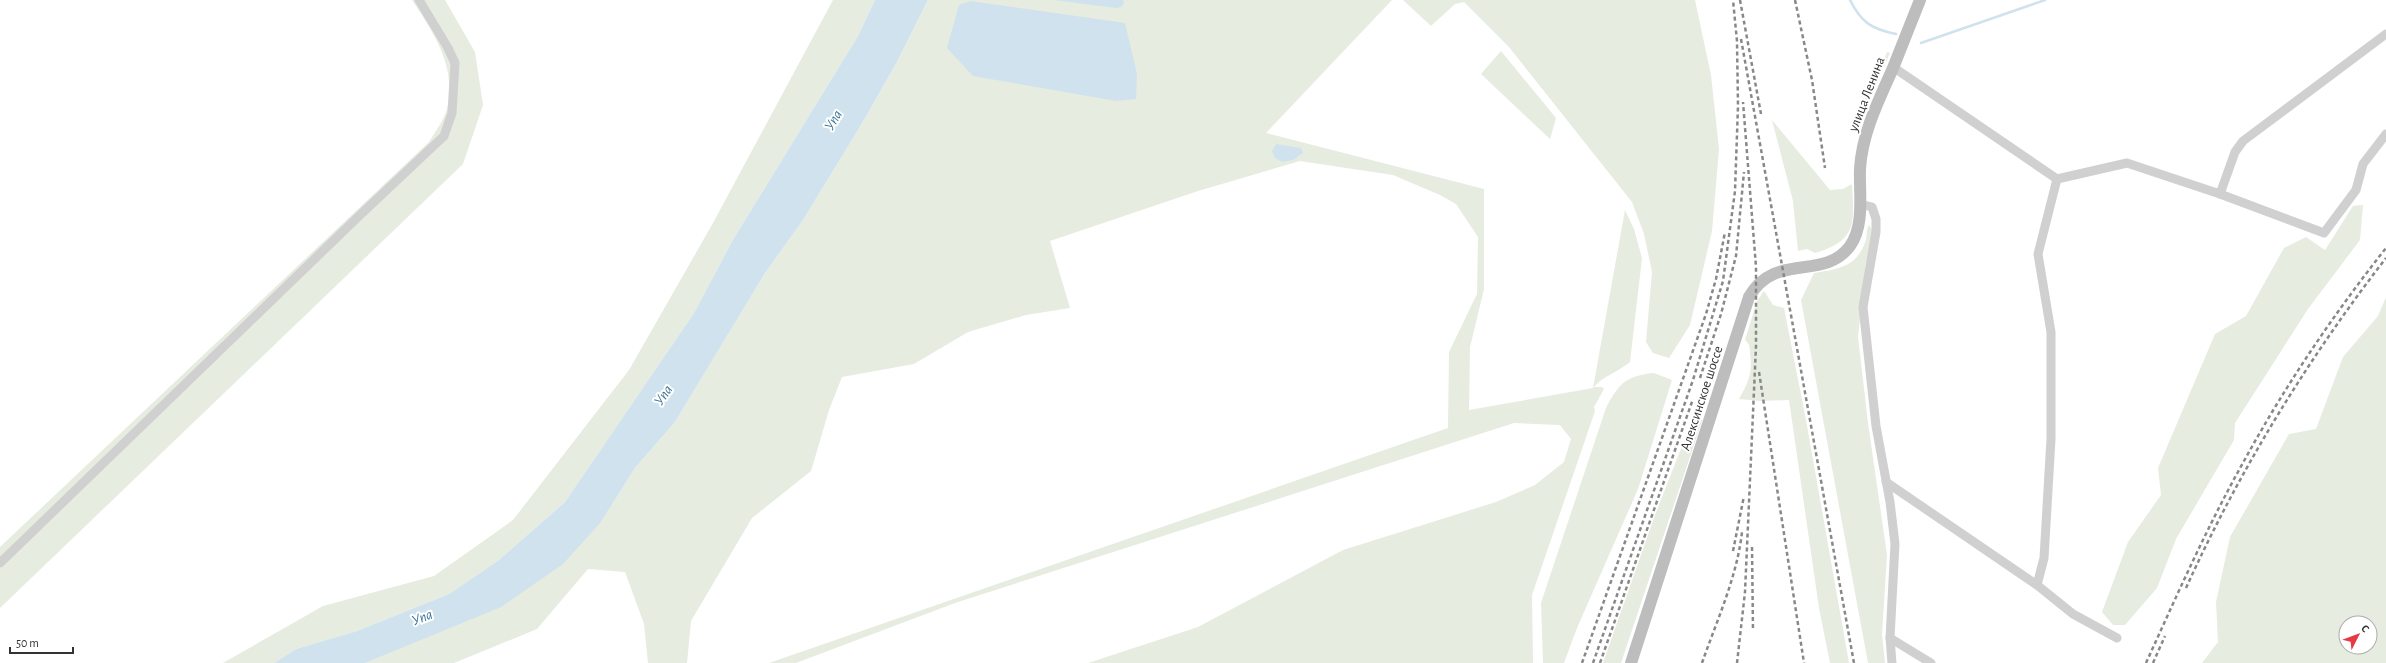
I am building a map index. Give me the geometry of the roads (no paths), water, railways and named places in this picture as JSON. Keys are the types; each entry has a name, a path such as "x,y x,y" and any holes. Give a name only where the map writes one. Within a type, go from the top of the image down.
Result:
{"main road":[{"name":"улица Ленина","path":"1860,204 1861,164 1864,140 1920,0"},
{"name":"Алексинское шоссе","path":"1631,663 1749,297 1756,285 1769,275 1789,269 1820,264 1838,257 1854,240 1858,224 1860,204"}],"street":[{"path":"0,563 359,216 444,136 452,114 454,63 448,48 419,0"},
{"path":"2220,194 2235,152 2243,141 2386,34"},
{"path":"1893,67 2057,179 2127,163 2220,194 2324,233 2356,190 2363,164 2386,134"},
{"path":"2037,585 2044,550 2050,439 2051,332 2038,254 2057,179"},
{"path":"1860,204 1872,207 1876,218 1875,245 1867,277 1863,307 1876,426 1895,544 1890,638 1892,663"},
{"path":"1886,482 2037,585 2073,614 2117,638"},
{"path":"1890,638 1932,663"}],"water":[{"name":"Упа","path":"875,0 928,0 897,62 861,125 803,220 765,273 675,422 635,468 601,522 563,564 501,607 365,663 274,663 296,649 357,631 449,594 499,560 565,502 694,313 734,238 858,36"},
{"path":"1054,0 1123,0 1124,3 1121,7 1116,8"},
{"path":"970,1 1125,23 1137,74 1136,99 1116,101 973,76 947,48 959,5"},
{"path":"1276,144 1301,148 1303,153 1293,160 1282,162 1274,157 1272,151"}],"waterway":[{"path":"1850,0 1858,14 1873,27 1896,34"},
{"path":"1921,43 2045,0"}],"railway":[{"path":"1593,663 1693,380 1723,281 1735,191 1738,106 1737,41 1733,0"},
{"path":"1740,0 1761,114"},
{"path":"1795,0 1812,80 1825,168"},
{"path":"1741,39 1854,663"},
{"path":"1737,663 1745,592 1756,346 1756,267 1743,102"},
{"path":"1700,378 1721,314 1736,256 1744,172"},
{"path":"1582,663 1706,314 1716,279 1725,232"},
{"path":"2146,663 2205,536 2230,486 2260,433 2310,352 2347,299 2386,248"},
{"path":"2186,588 2228,501 2276,417 2329,336 2386,258"},
{"path":"1759,372 1804,663"},
{"path":"1600,663 1693,399"},
{"path":"1733,551 1744,496"},
{"path":"1702,663 1731,582 1736,565 1742,532"},
{"path":"1752,547 1753,631"},
{"path":"2153,663 2165,636"}]}
